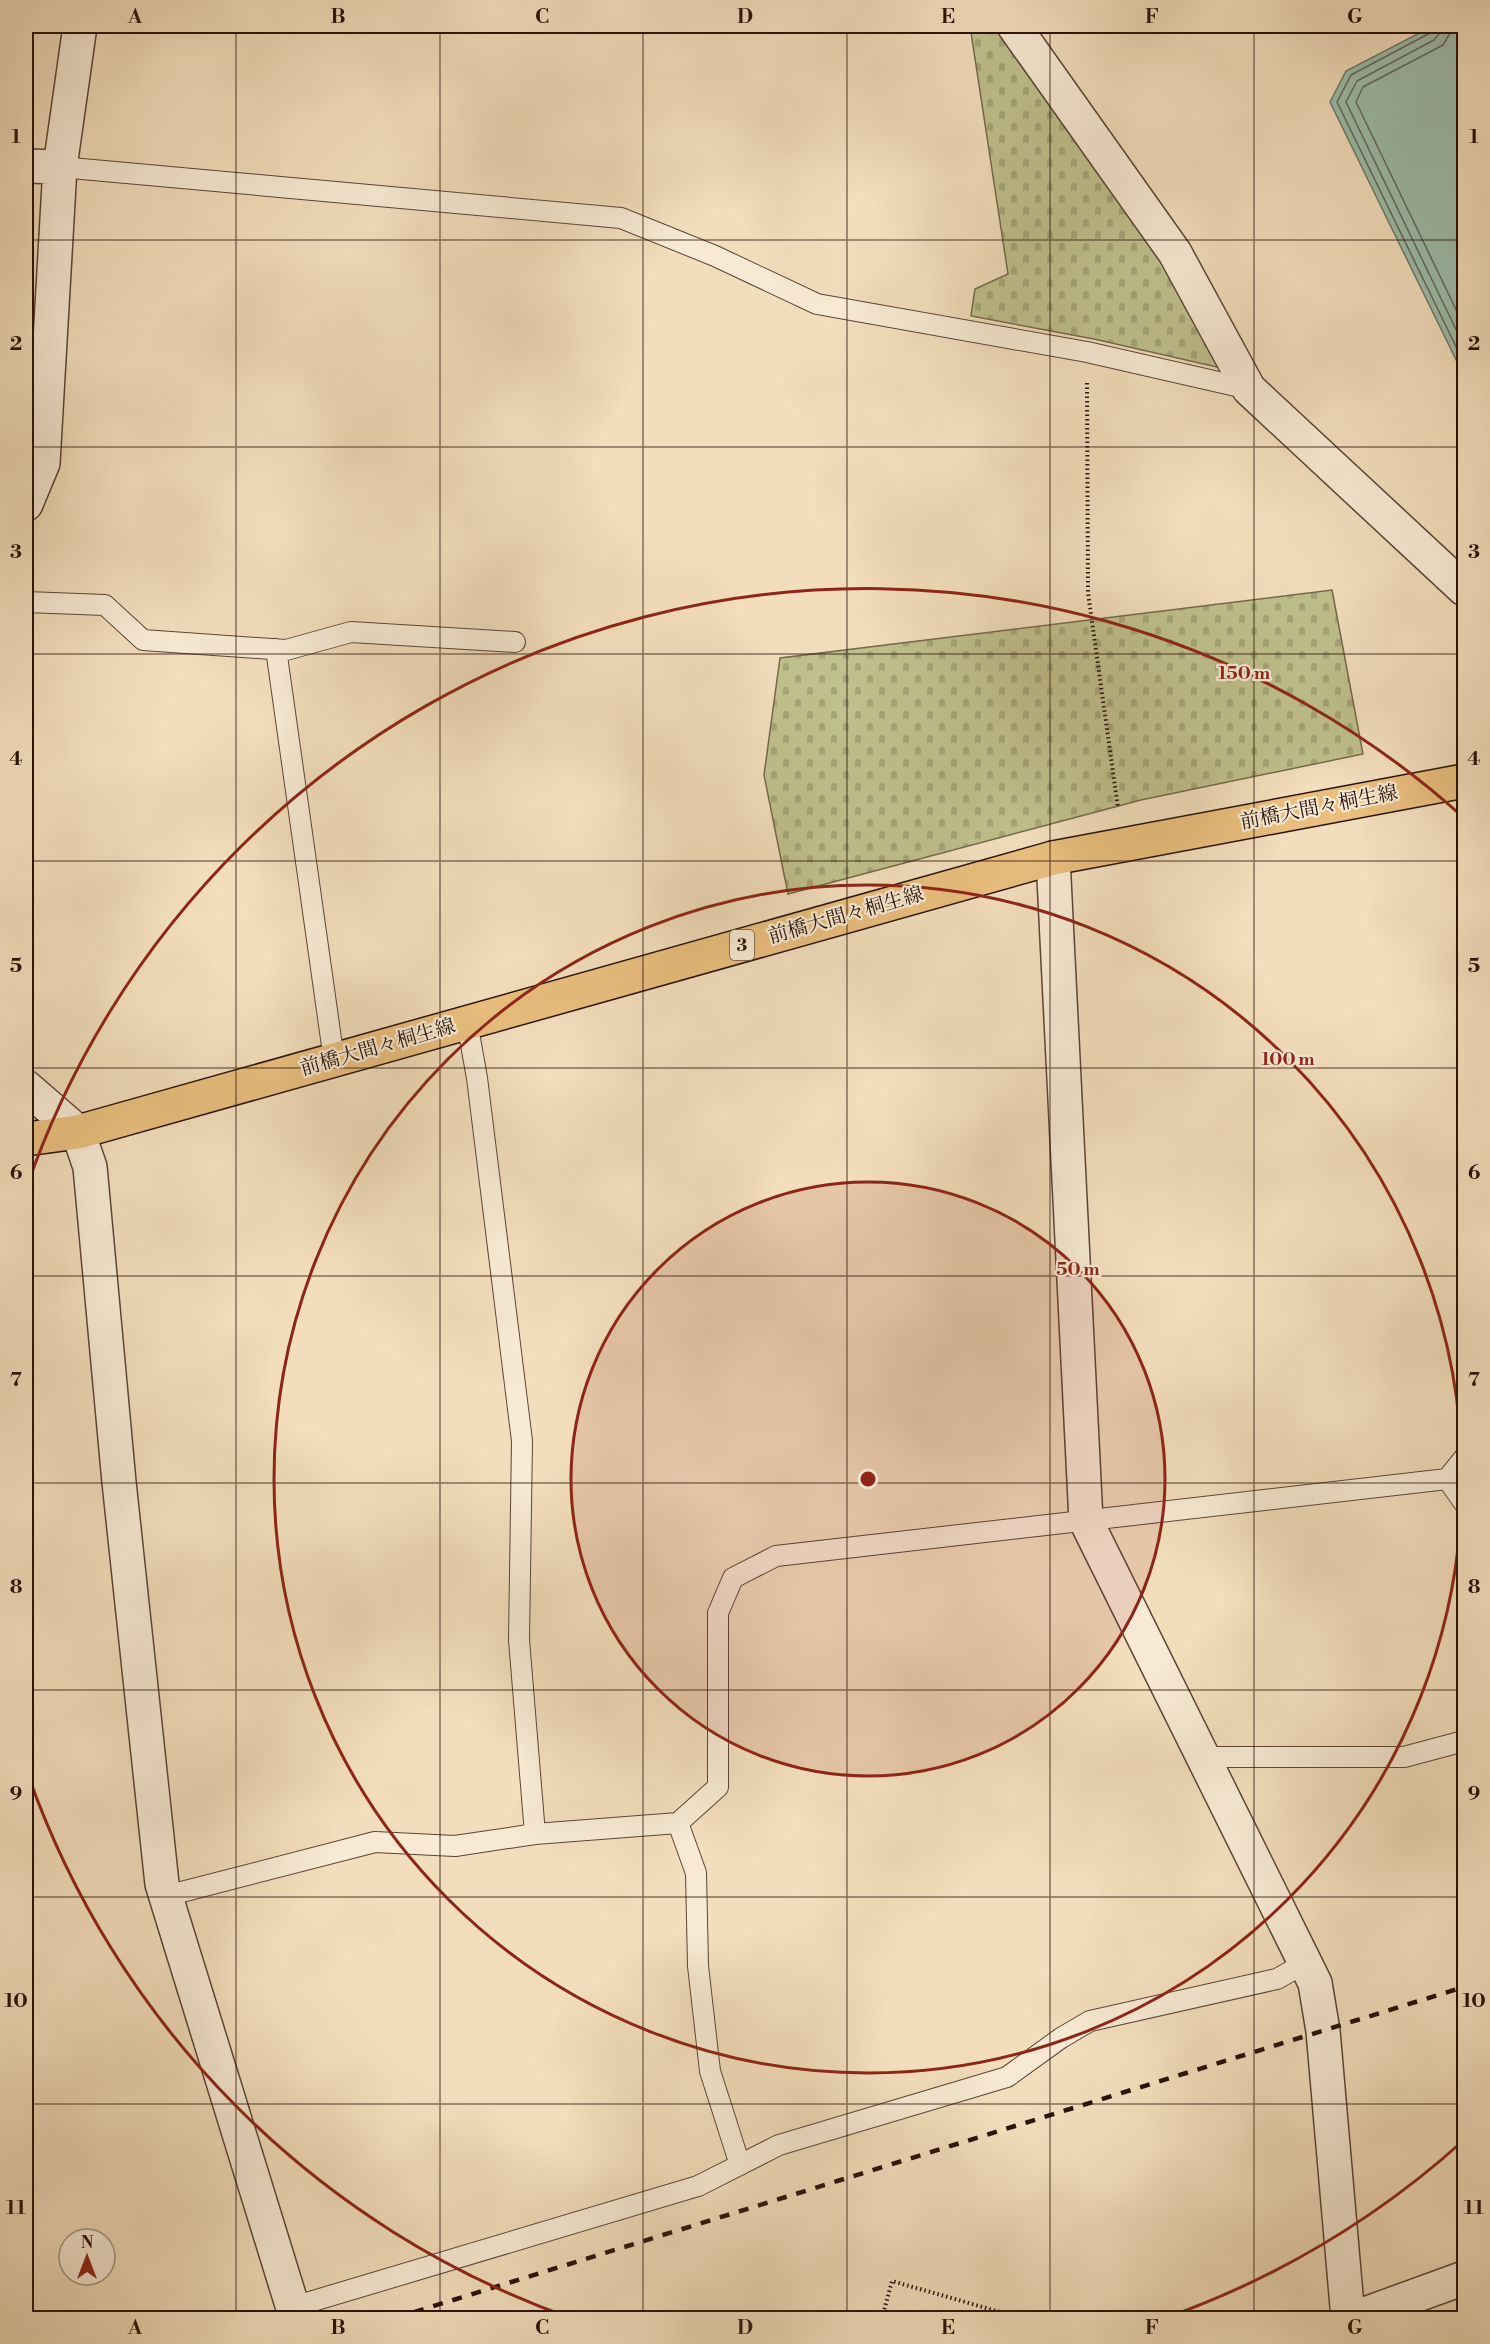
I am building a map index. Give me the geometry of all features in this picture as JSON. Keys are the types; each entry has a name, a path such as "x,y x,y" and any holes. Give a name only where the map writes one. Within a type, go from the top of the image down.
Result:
{"main road":[{"name":"前橋大間々桐生線","path":"26,1139 78,1132 1053,858 1464,780"}],"street":[{"path":"26,504 43,463 60,167 80,26"},
{"path":"1014,26 1175,253 1249,389 1464,589"},
{"path":"26,166 60,167"},
{"path":"1053,858 1086,1521 1315,1983 1323,2031 1348,2319"},
{"path":"26,1087 78,1132 90,1167 119,1482 162,1884 295,2313"},
{"path":"1354,2319 1464,2278"}],"lane":[{"path":"60,167 621,218 715,256 817,304 1087,352 1249,389"},
{"path":"26,602 105,605 143,640 276,650 286,650 351,632 515,642"},
{"path":"276,650 334,1060"},
{"path":"467,1022 477,1078 522,1441 519,1640 535,1834"},
{"path":"166,1896 375,1842 455,1846 535,1834 678,1823 718,1787 718,1612 733,1578 776,1556 1447,1479 1464,1458"},
{"path":"1447,1479 1464,1503"},
{"path":"1203,1758 1404,1757 1464,1741"},
{"path":"678,1823 696,1873 698,1966 710,2071 740,2165"},
{"path":"295,2313 698,2186 779,2145 1007,2077 1061,2038 1090,2021 1277,1979 1305,1963"}],"path":[{"path":"1087,352 1088,594 1124,844"},
{"path":"882,2319 892,2281 1021,2319"}],"green space":[{"path":"970,26 998,26 1167,258 1221,368 1094,339 971,316 975,289 1008,274"},
{"path":"1332,590 1363,754 1141,800 788,894 764,775 780,658"}],"water":[{"path":"1433,26 1464,26 1464,376 1330,102 1346,71"}],"railway":[{"path":"395,2318 1464,1987"}]}
